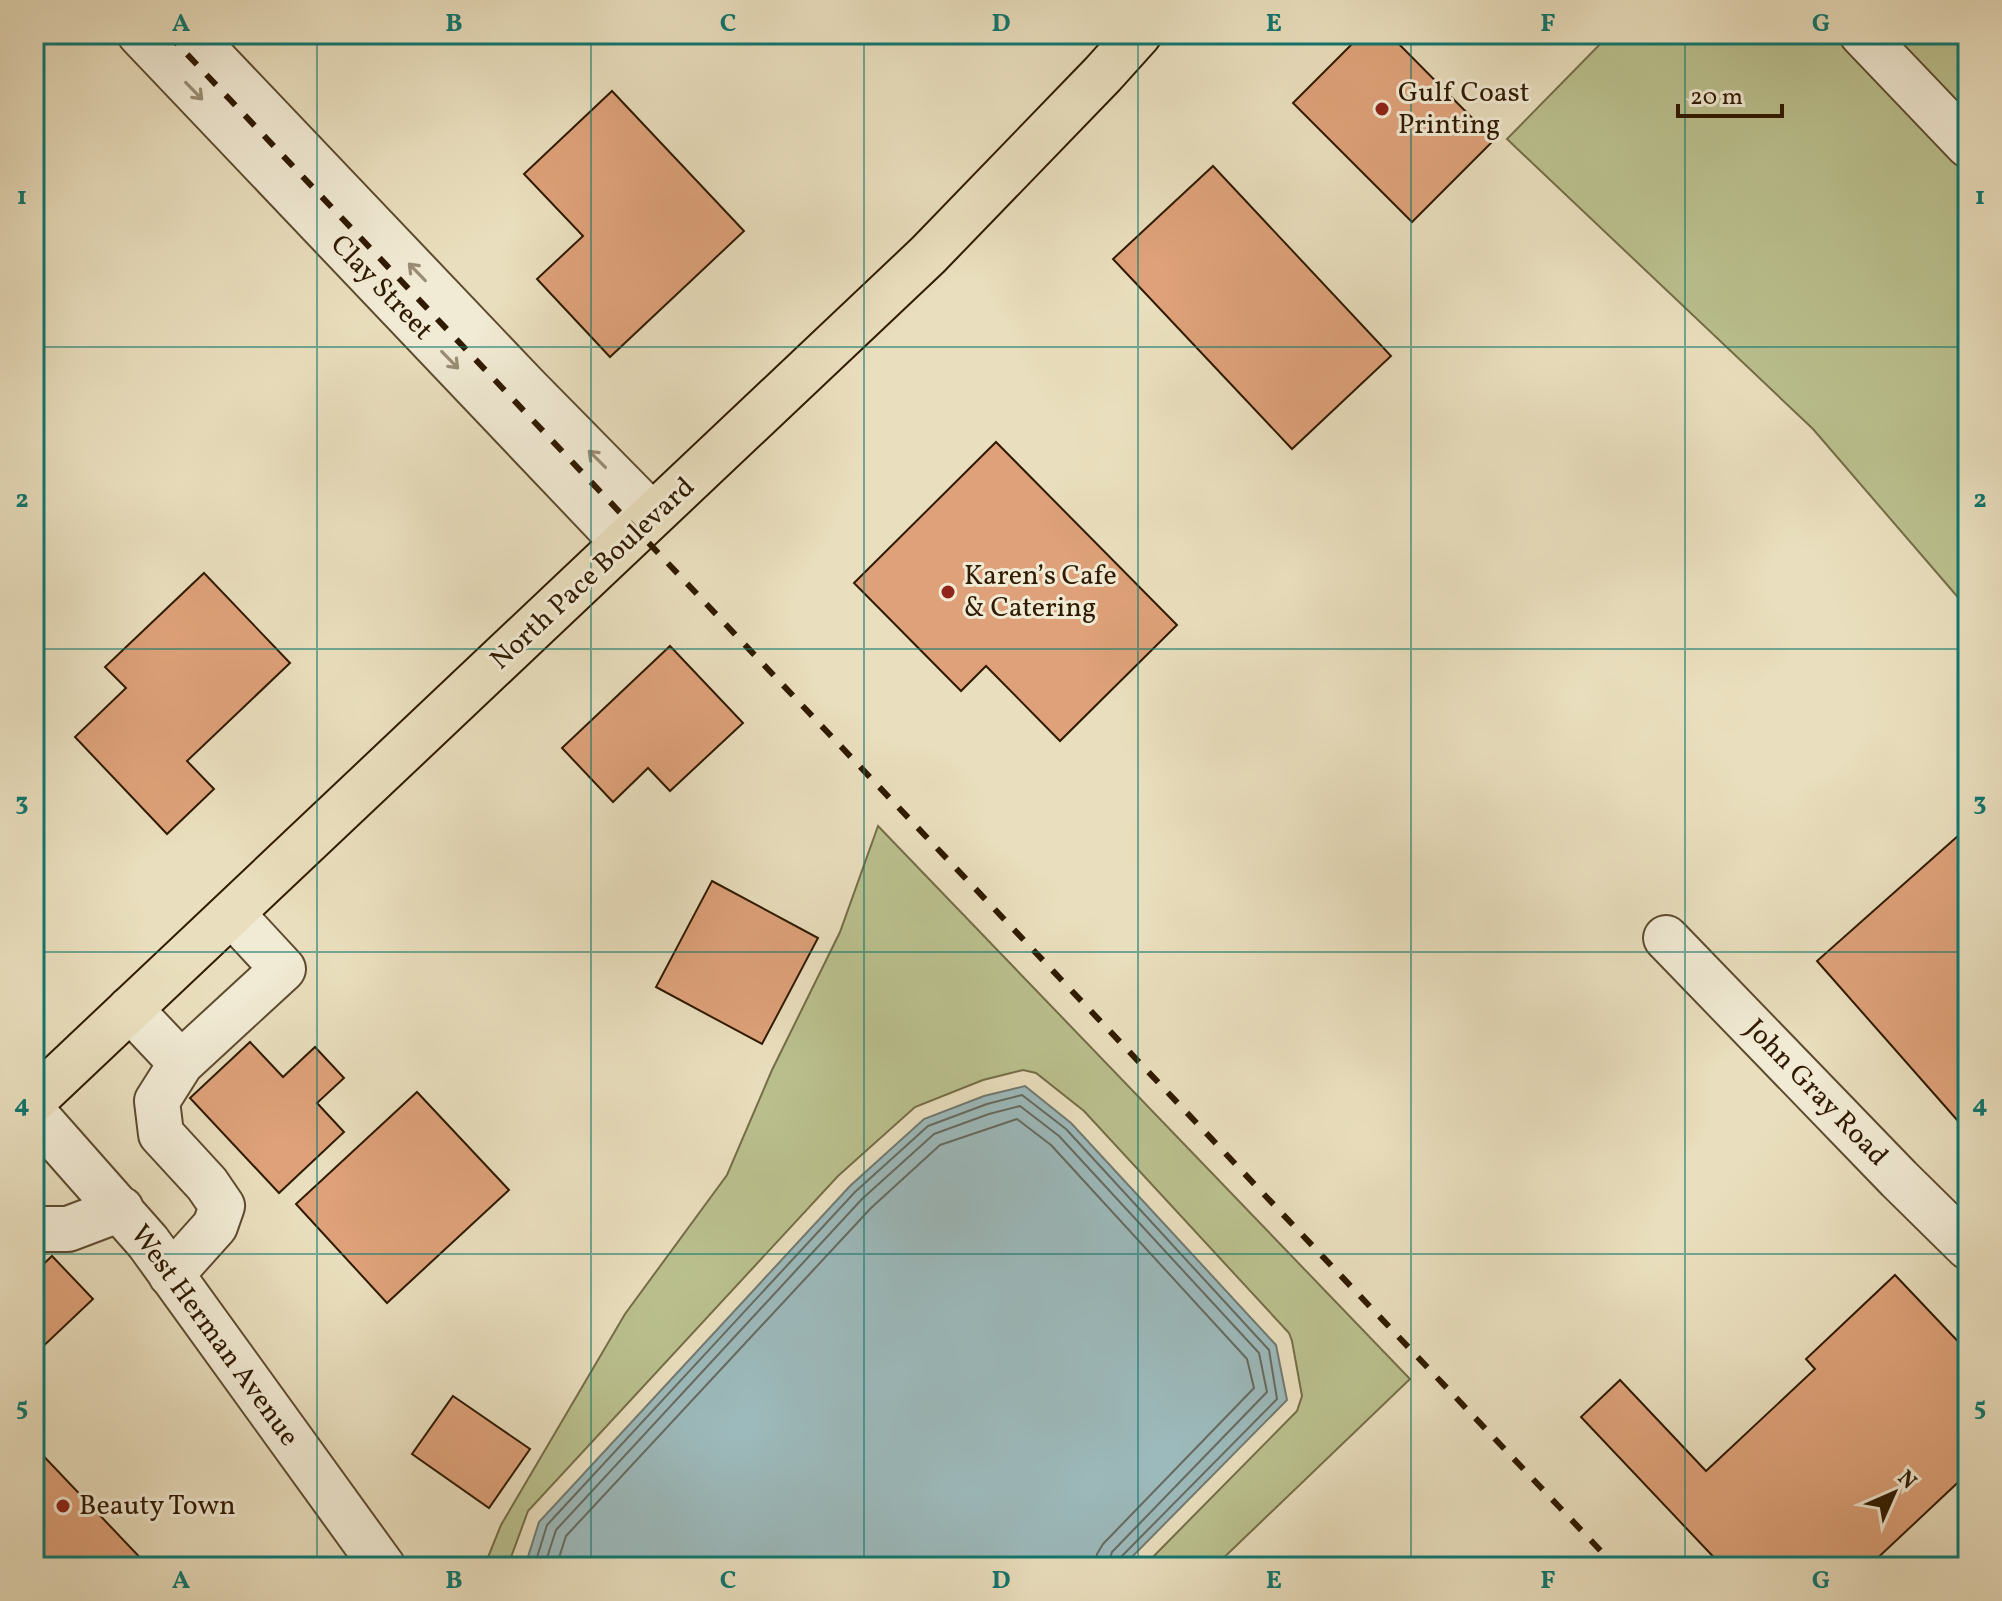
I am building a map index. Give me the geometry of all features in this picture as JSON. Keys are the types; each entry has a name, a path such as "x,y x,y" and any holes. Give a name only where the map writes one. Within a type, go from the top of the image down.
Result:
{"main road":[{"name":"North Pace Boulevard","path":"34,1100 928,255 1139,34"}],"street":[{"name":"Clay Street","path":"140,34 637,528"},
{"name":"Clay Street","path":"190,34 515,376 637,528"},
{"path":"1862,34 1968,145"},
{"path":"171,1275 215,1226 222,1206 207,1184 161,1134 157,1101 181,1063 283,969 232,914"},
{"name":"John Gray Road","path":"1666,938 1968,1247"},
{"path":"130,1009 181,1063"},
{"name":"West Herman Avenue","path":"34,1113 121,1209 383,1567"},
{"path":"34,1229 68,1229 121,1209"}],"green space":[{"path":"1610,34 1834,34 1968,174 1968,609 1813,429 1507,139"},
{"path":"1890,34 1968,34 1968,116"},
{"path":"878,826 1410,1379 1214,1567 1143,1567 1297,1411 1302,1396 1292,1341 1289,1333 1084,1111 1036,1073 1023,1070 983,1080 915,1107 838,1176 528,1511 510,1567 484,1567 501,1525 625,1314 727,1175 772,1070 840,932"}],"water":[{"path":"1025,1086 1071,1123 1276,1345 1287,1400 1122,1567 527,1567 539,1522 850,1186 924,1119 984,1096"}],"building":[{"path":"1362,34 1389,34 1494,140 1412,222 1293,103"},
{"path":"612,91 744,231 610,357 537,279 583,236 524,174"},
{"path":"1213,166 1391,356 1292,449 1113,259"},
{"path":"996,442 1177,625 1060,741 986,666 961,691 854,583"},
{"path":"204,573 290,663 187,761 214,789 167,834 75,737 126,688 105,667"},
{"path":"670,646 743,723 670,791 648,768 613,802 562,748"},
{"path":"1968,827 1968,1112 1958,1121 1817,961"},
{"path":"712,881 818,938 762,1044 656,987"},
{"path":"250,1042 283,1077 315,1047 344,1078 317,1103 344,1132 279,1193 190,1098"},
{"path":"417,1092 509,1190 387,1303 296,1204"},
{"path":"52,1256 93,1299 34,1355 34,1273"},
{"path":"1895,1275 1968,1352 1968,1473 1868,1567 1723,1567 1581,1417 1620,1380 1706,1471 1815,1369 1806,1359"},
{"path":"453,1396 530,1449 489,1508 412,1454"},
{"name":"Beauty Town","path":"34,1446 149,1567 34,1567"}],"railway":[{"path":"168,34 1616,1567"}],"place":[{"name":"Gulf Coast Printing","path":"1382,109"},
{"name":"Karen’s Cafe & Catering","path":"948,592"},
{"name":"Beauty Town","path":"63,1506"}]}
